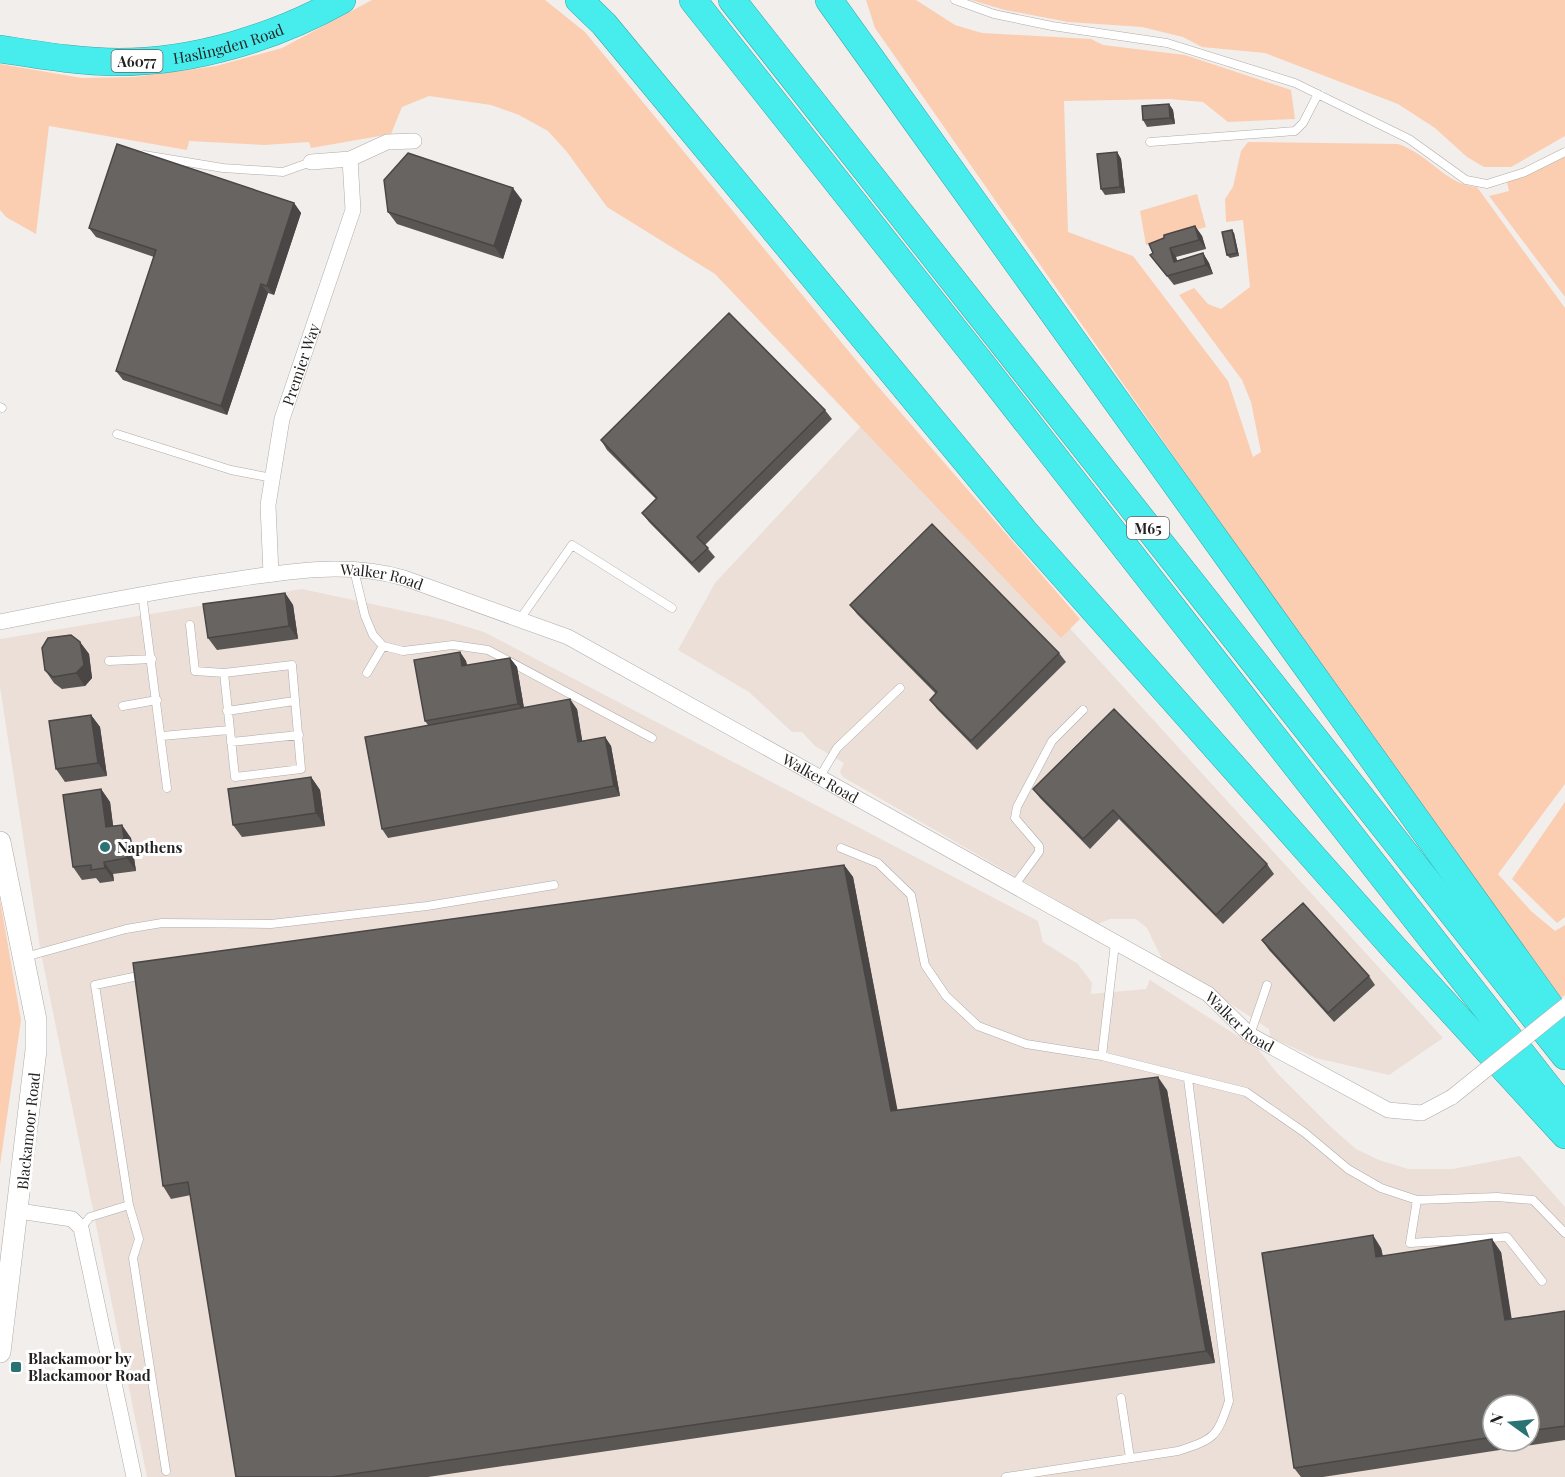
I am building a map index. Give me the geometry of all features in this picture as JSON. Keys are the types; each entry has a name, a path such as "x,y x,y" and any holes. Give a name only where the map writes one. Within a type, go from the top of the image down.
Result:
{"highway":[{"name":"Haslingden Road","path":"0,37 50,46 119,49 159,47 212,38 269,19 312,0"},
{"name":"Haslingden Road","path":"0,49 117,62 163,60 238,43 342,0"},
{"path":"579,0 604,24 828,298 1024,531 1394,948 1565,1135"},
{"name":"M65","path":"693,0 984,367 1565,1110"},
{"name":"M65","path":"732,0 1565,1056"},
{"path":"829,0 1565,1027"}],"main road":[{"name":"Blackamoor Road","path":"0,842 36,1020 36,1050 19,1210"},
{"path":"0,1352 19,1210"}],"street":[{"path":"311,162 350,159 387,142 414,141"},
{"name":"Premier Way","path":"271,574 268,505 282,419 353,210 350,159"},
{"name":"Walker Road","path":"0,622 142,593 271,574 354,568 404,578 568,637 1208,994 1250,1035 1388,1110 1422,1113 1452,1097 1565,1006"},
{"name":"Blackamoor Road","path":"19,1210 72,1219 81,1228"},
{"path":"81,1228 134,1477"}],"lane":[{"path":"955,0 994,14 1052,26 1167,43 1295,83 1409,139 1446,168 1466,180 1487,184 1525,172 1565,152"},
{"path":"1150,142 1295,131 1318,94"},
{"path":"144,155 223,168 283,172 311,162"},
{"path":"117,434 222,468 274,479"},
{"path":"520,619 572,545 672,608"},
{"path":"354,568 365,616 373,635 384,646 403,651 453,645 488,650 652,738"},
{"path":"142,593 167,788"},
{"path":"190,625 195,671 224,674 292,665 301,769 235,777 224,674"},
{"path":"367,673 384,646"},
{"path":"109,661 152,659"},
{"path":"819,778 837,748 900,688"},
{"path":"123,706 157,700"},
{"path":"227,711 294,701"},
{"path":"1014,886 1039,852 1039,846 1015,819 1017,807 1052,741 1083,710"},
{"path":"162,736 229,730"},
{"path":"231,742 299,735"},
{"path":"841,848 878,863 911,895 925,965 946,996 978,1026 1026,1044 1102,1056 1246,1092 1305,1133 1348,1169 1381,1188 1417,1200 1497,1197 1533,1200 1565,1233"},
{"path":"24,957 126,929 162,923 271,924 428,906 554,885"},
{"path":"1102,1056 1115,943"},
{"path":"154,973 95,985 129,1205 140,1239 133,1258 166,1471"},
{"path":"1250,1035 1267,985"},
{"path":"1006,1477 1178,1451 1201,1443 1220,1430 1229,1401 1188,1079"},
{"path":"1417,1200 1410,1243 1507,1237 1542,1281"},
{"path":"81,1228 90,1217 129,1205"},
{"path":"1121,1398 1130,1458"}],"shaded area":[{"path":"372,0 545,0 585,32 875,383 1080,619 1061,638 715,274 607,207 567,152 548,131 519,115 491,105 429,96 402,107 391,134 311,148 309,142 264,145 189,141 187,150 49,126 36,234 6,217 0,210 0,64 82,78 135,77 216,66 282,48"},
{"path":"866,0 916,0 955,25 982,33 1091,39 1103,45 1185,55 1291,90 1295,119 1228,122 1203,102 1169,99 1064,101 1068,232 1133,256 1228,381 1253,457 1261,452 1251,402 1242,380 1179,295 1194,288 1208,304 1221,309 1250,287 1243,220 1226,222 1225,199 1233,187 1241,151 1248,142 1398,144 1409,149 1456,181 1477,187 1565,308 1565,784 1498,874 1531,911 1555,931 1565,925 1565,995 1558,1000 1290,623 875,28"},
{"path":"971,0 1565,0 1565,136 1511,167 1484,167 1467,157 1435,128 1398,104 1265,53 1202,47 1183,37 1142,27 1068,22 1005,10"},
{"path":"1565,154 1565,297 1489,196 1509,191 1507,182"},
{"path":"1197,194 1206,227 1146,245 1140,211"},
{"path":"878,408 1066,624 1443,1038 1389,1075 1316,1058 1270,1037 1269,1029 1162,959 1147,928 1136,919 1110,919 1098,924 843,777 840,772 844,763 815,746 802,732 792,732 749,692 678,650 715,583"},
{"path":"302,589 441,619 484,632 1038,921 1043,942 1078,964 1092,983 1091,994 1146,989 1150,980 1258,1049 1277,1073 1356,1149 1379,1160 1408,1169 1453,1169 1520,1156 1565,1207 1565,1477 147,1477 41,953 0,687 0,639"},
{"path":"1565,802 1565,917 1557,923 1512,879"},
{"path":"0,900 21,1020 0,1165"}],"building":[{"path":"1169,104 1170,118 1143,120 1142,106"},
{"path":"117,144 294,203 267,286 261,284 221,406 116,371 156,250 89,228"},
{"path":"1117,152 1120,187 1101,189 1097,154"},
{"path":"408,153 513,188 494,246 388,212 384,180"},
{"path":"1195,226 1199,240 1170,248 1174,262 1203,253 1206,265 1167,276 1150,255 1153,253 1149,244 1164,238 1164,235"},
{"path":"1232,230 1237,253 1227,255 1222,232"},
{"path":"729,313 825,410 697,537 708,548 692,563 642,513 657,498 601,440"},
{"path":"932,524 1059,653 971,741 930,700 937,692 850,605"},
{"path":"285,593 289,626 208,638 203,604"},
{"path":"71,635 80,642 84,665 76,673 53,677 45,670 42,648 48,638"},
{"path":"460,652 462,666 510,658 518,704 425,721 414,660"},
{"path":"570,699 578,742 605,737 614,786 382,829 365,737"},
{"path":"1114,709 1267,864 1216,915 1113,810 1083,839 1033,789"},
{"path":"91,715 98,763 56,769 49,721"},
{"path":"311,777 316,813 233,825 228,789"},
{"path":"101,789 106,827 122,825 127,858 104,862 105,868 91,870 91,865 73,867 63,795"},
{"path":"844,865 891,1111 1158,1077 1206,1351 332,1477 236,1477 188,1182 163,1186 133,963"},
{"path":"1303,903 1369,976 1328,1013 1262,940"},
{"path":"1373,1235 1376,1257 1492,1239 1505,1320 1565,1311 1565,1426 1541,1429 1541,1393 1481,1393 1481,1439 1294,1468 1262,1253"}],"place":[{"name":"Napthens","path":"105,847"},
{"name":"Blackamoor by Blackamoor Road","path":"16,1367"}]}
